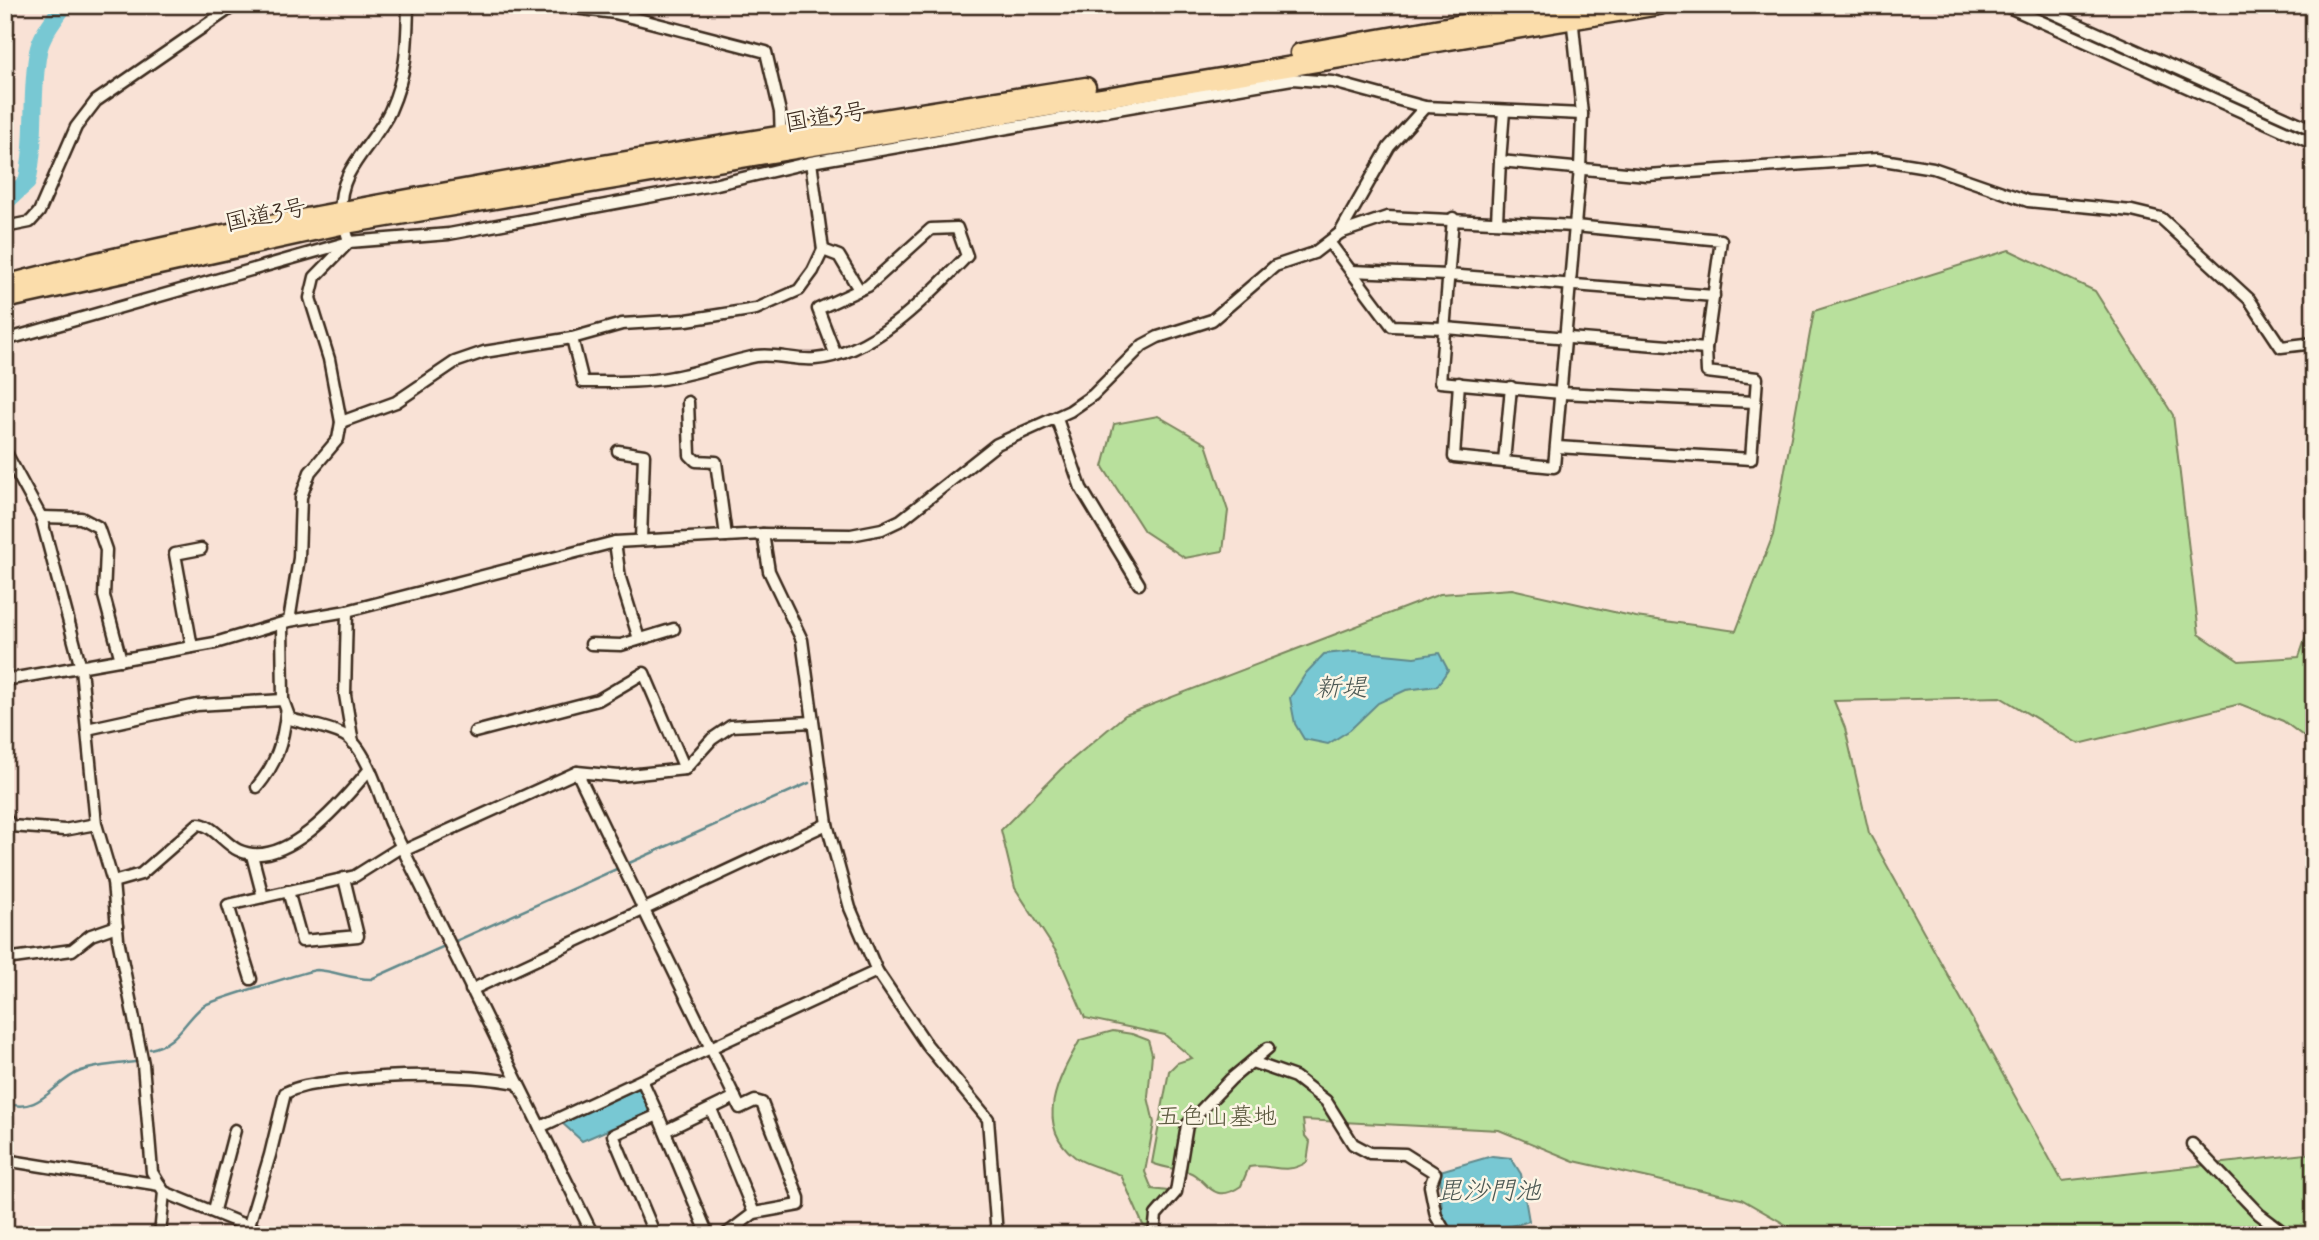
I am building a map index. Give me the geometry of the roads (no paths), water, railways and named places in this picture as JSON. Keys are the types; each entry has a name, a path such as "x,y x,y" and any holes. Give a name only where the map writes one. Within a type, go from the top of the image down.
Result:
{"highway":[{"name":"国道3号","path":"5,285 99,260 782,142 1571,10 1659,5"},
{"name":"国道3号","path":"5,299 343,217"}],"street":[{"path":"5,227 30,222 39,212 76,127 96,101 234,5"},
{"path":"349,242 343,217 347,173 389,113 403,77 407,65 408,5"},
{"path":"548,5 615,13 766,52 789,167"},
{"path":"2004,5 2314,144"},
{"path":"2035,5 2314,130"},
{"path":"1459,383 1454,457 1554,467 1580,168 1582,114 1571,10"},
{"path":"5,340 349,242 449,234 713,185 811,162 1292,79 1333,82 1425,107 1582,114"},
{"path":"1340,233 1389,147 1425,107"},
{"path":"1497,221 1504,111"},
{"path":"1500,161 1647,175 1877,159 1933,168 2028,201 2132,211 2161,218 2249,299 2281,347 2314,343"},
{"path":"341,422 396,402 455,362 484,352 572,338 622,324 687,320 756,309 799,290 813,271 823,250 811,162"},
{"path":"5,680 192,648 615,542 764,534 851,534 882,529 901,520 997,444 1057,419 1093,395 1143,345 1158,337 1212,320 1275,266 1314,253 1340,233 1387,217 1453,218 1575,226 1721,240 1706,349 1707,372 1757,378 1751,459 1556,447"},
{"path":"1453,218 1440,382 1562,393 1755,402"},
{"path":"572,338 583,382 672,378 760,356 816,359 835,353 865,342 901,319 967,257 957,228 931,229 868,286 858,288 818,309 835,353"},
{"path":"257,787 273,768 284,737 286,623 299,558 301,497 310,471 338,439 341,422 329,359 310,298 315,277 349,242"},
{"path":"1329,242 1392,326 1706,349"},
{"path":"823,250 839,256 858,288"},
{"path":"1351,271 1448,275 1714,296"},
{"path":"1504,463 1511,387"},
{"path":"688,401 690,455 696,461 716,462 726,536"},
{"path":"1057,419 1081,488 1139,584"},
{"path":"618,451 644,455 642,540"},
{"path":"5,452 41,517 81,668 96,824 113,882 117,926 143,1064 152,1172 162,1189 160,1235"},
{"path":"41,517 81,518 98,527 106,550 104,596 121,660"},
{"path":"764,534 769,571 802,640 827,824 850,908 877,971 927,1045 988,1119 998,1235"},
{"path":"615,542 620,578 639,639"},
{"path":"192,648 175,554 201,550"},
{"path":"347,611 345,695 353,743"},
{"path":"591,644 621,645 674,629"},
{"path":"475,732 598,700 644,673 685,769"},
{"path":"87,729 197,705 283,700"},
{"path":"286,713 290,719 344,735 353,743 369,770 402,849 593,1235"},
{"path":"251,979 228,905 355,876 402,849 576,772 619,776 685,769 712,739 731,726 813,722"},
{"path":"113,882 141,874 198,824 208,826 225,843 252,855 268,853 290,845 321,821 369,770"},
{"path":"576,772 740,1108 755,1101 762,1103 799,1198 799,1205 754,1213 725,1235"},
{"path":"5,817 11,827 64,830 96,824"},
{"path":"471,990 827,824"},
{"path":"252,855 263,897"},
{"path":"288,891 302,941 358,936 344,878"},
{"path":"5,962 72,950 91,935 117,926"},
{"path":"540,1127 877,971"},
{"path":"1154,1235 1156,1215 1176,1192 1187,1125 1197,1111 1268,1048"},
{"path":"1252,1062 1295,1077 1326,1101 1353,1144 1370,1153 1405,1154 1435,1172 1430,1186 1436,1216 1447,1235"},
{"path":"247,1230 270,1155 285,1093 297,1087 339,1081 444,1073 518,1083"},
{"path":"642,1080 666,1131 708,1235"},
{"path":"666,1131 735,1097"},
{"path":"711,1109 754,1213"},
{"path":"655,1235 613,1135 658,1115"},
{"path":"214,1210 235,1130"},
{"path":"2192,1144 2259,1214 2287,1235"},
{"path":"5,1160 162,1189 214,1210 247,1230 269,1235"}],"water":[{"name":"新堤","path":"1354,651 1414,657 1439,653 1448,670 1437,686 1406,690 1378,703 1350,730 1328,744 1304,739 1295,724 1290,698 1306,673 1324,654"},
{"path":"639,1085 649,1109 647,1113 582,1141 561,1122"},
{"name":"毘沙門池","path":"1492,1156 1511,1158 1521,1174 1529,1221 1449,1233 1442,1215 1440,1171"}],"waterway":[{"path":"5,202 27,182 32,150 38,52 45,34 64,5"},
{"path":"2017,5 2314,135"},
{"path":"627,864 809,783"},
{"path":"150,1049 174,1037 196,1012 209,1003 317,970 371,979 621,867"},
{"path":"5,1103 28,1105 46,1096 81,1071 135,1062"}],"park label":[{"name":"五色山墓地","path":"1217,1117"}]}
